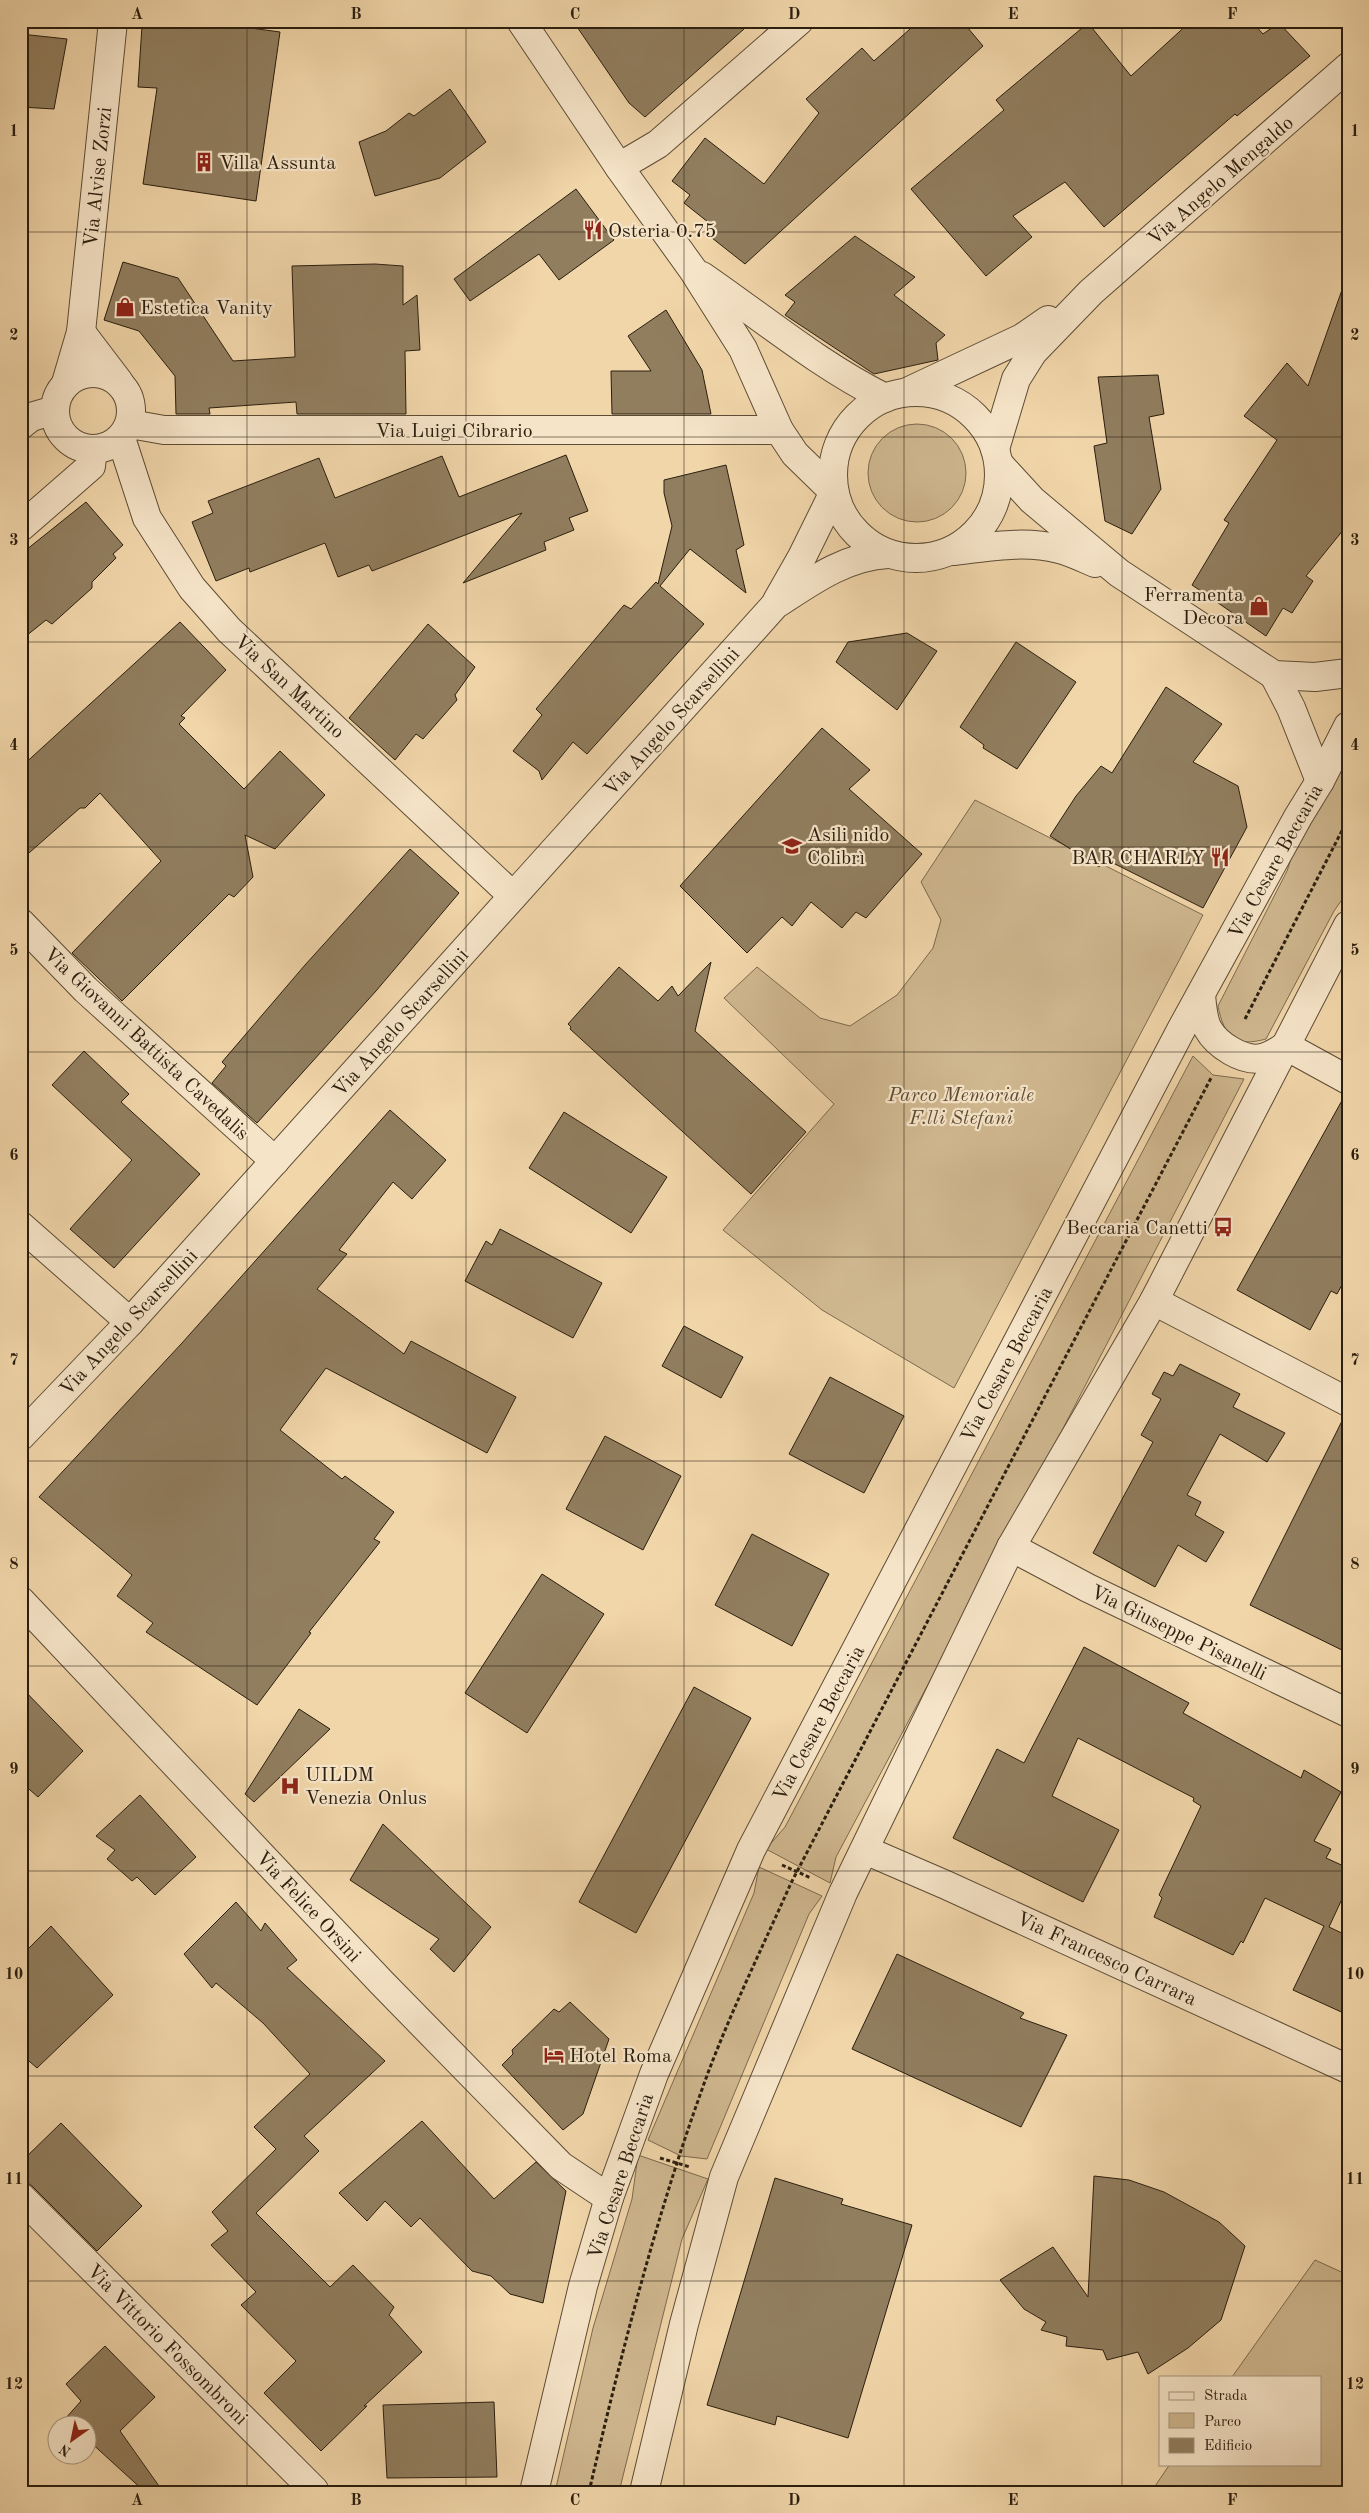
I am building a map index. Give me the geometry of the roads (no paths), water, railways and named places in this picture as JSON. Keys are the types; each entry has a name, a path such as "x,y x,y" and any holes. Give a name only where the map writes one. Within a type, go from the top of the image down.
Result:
{"street":[{"name":"Via Alvise Zorzi","path":"66,383 81,332 113,21"},
{"path":"520,21 619,167 693,270 743,349 780,430 794,454 834,492"},
{"path":"619,167 658,144 799,21"},
{"name":"Via Angelo Mengaldo","path":"1091,292 1348,68"},
{"path":"693,270 850,380 896,395 930,393 952,400 970,412 980,423 997,456 1032,500 1119,573 1274,675 1291,708 1320,781"},
{"path":"888,554 863,540 844,518 834,492 833,473 835,455 842,438 852,422 865,409 1022,338 1091,292"},
{"path":"953,551 974,536 990,515 999,491 997,456 1016,379 1022,366 1033,352 1091,292"},
{"path":"81,332 127,391 131,402 125,431 103,448 81,447 70,442 59,428 55,410 58,396 66,383 86,372 99,372 110,376 120,383"},
{"path":"21,425 32,416 55,410"},
{"name":"Via Luigi Cibrario","path":"125,431 780,430"},
{"name":"Via San Martino","path":"125,431 146,518 192,588 229,630 514,896"},
{"path":"21,526 91,466 93,449"},
{"path":"775,605 802,557 834,492"},
{"path":"775,605 821,575 863,557 888,554 920,559 953,551 1013,544 1038,544 1061,549 1119,573"},
{"name":"Via Angelo Scarsellini","path":"21,1436 130,1322 775,605"},
{"path":"1274,675 1315,677 1348,674"},
{"name":"Via Cesare Beccaria","path":"534,2492 584,2286 609,2198 654,2074 751,1850 1201,995 1298,817 1320,781 1348,726"},
{"name":"Via Giovanni Battista Cavedalis","path":"21,923 86,990 275,1161"},
{"path":"644,2492 684,2324 724,2177 843,1893 1011,1547 1154,1301 1348,925"},
{"path":"1201,995 1208,1030 1228,1049 1246,1057 1259,1059 1272,1055 1286,1046"},
{"path":"1286,1046 1348,1080"},
{"path":"21,1226 130,1322"},
{"path":"1154,1301 1348,1402"},
{"name":"Via Giuseppe Pisanelli","path":"1011,1547 1097,1592 1348,1713"},
{"name":"Via Felice Orsini","path":"21,1601 382,1983 561,2166 609,2198"},
{"name":"Via Francesco Carrara","path":"865,1850 946,1885 1348,2069"},
{"name":"Via Vittorio Fossombroni","path":"21,2197 314,2490"}],"place":[{"name":"Villa Assunta","path":"204,162"},
{"name":"Osteria 0.75","path":"593,230"},
{"name":"Estetica Vanity","path":"125,307"},
{"name":"Ferramenta Decora","path":"1259,606"},
{"name":"Asili nido Colibrì","path":"792,846"},
{"name":"BAR CHARLY","path":"1220,857"},
{"name":"Beccaria Canetti","path":"1223,1227"},
{"name":"UILDM Venezia Onlus","path":"290,1786"},
{"name":"Hotel Roma","path":"554,2055"}],"park label":[{"name":"Parco Memoriale F.lli Stefani","path":"961,1106"}]}
